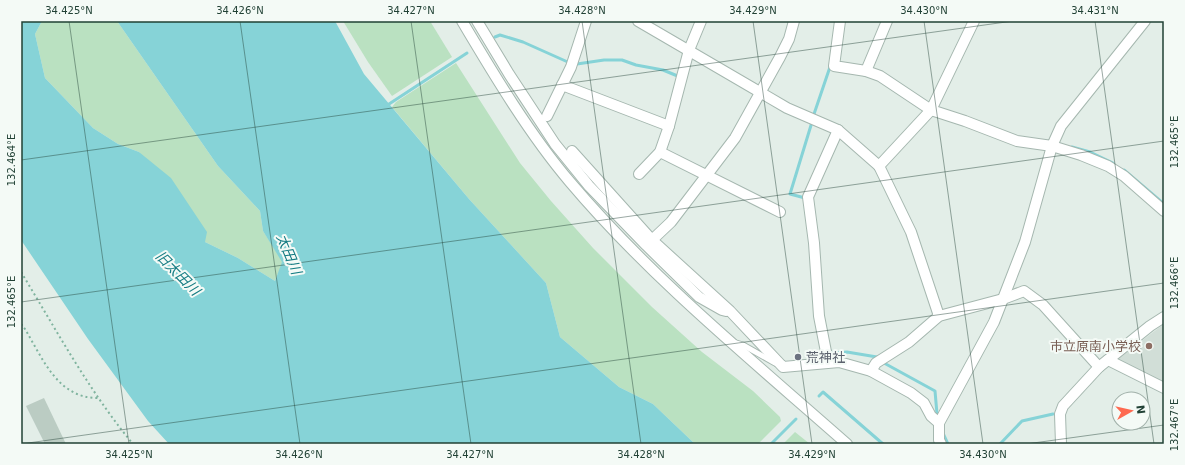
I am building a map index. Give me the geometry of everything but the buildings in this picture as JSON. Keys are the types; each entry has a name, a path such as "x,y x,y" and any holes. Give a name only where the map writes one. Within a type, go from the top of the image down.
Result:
{"street":[{"path":"462,21 530,128 570,182 624,241 702,317 847,444"},
{"path":"477,21 509,74 555,144 589,186 699,297 722,310 730,311"},
{"path":"547,116 571,67 586,21"},
{"path":"638,21 787,108 838,130 879,166 911,232 939,316"},
{"path":"639,174 660,152 669,126 689,50 701,21"},
{"path":"652,240 671,222 735,138 780,57 789,39 794,21"},
{"path":"840,21 834,66 866,71 880,76 931,110 1017,141 1052,146 1081,155 1108,166 1124,176 1164,211"},
{"path":"866,71 887,21"},
{"path":"879,166 931,110 974,21"},
{"path":"941,444 939,440 939,423 994,322 1025,242 1052,146 1061,126 1145,21"},
{"path":"562,85 669,126"},
{"path":"828,362 819,316 814,244 808,197 838,130"},
{"path":"572,151 652,240 730,311 783,367 839,362 871,371 911,393 924,403 931,416 939,423"},
{"path":"660,152 780,212"},
{"path":"871,371 876,363 909,342 939,316 1003,299 1024,291 1043,305 1099,367"},
{"path":"1061,444 1060,414 1063,406 1099,367 1150,326 1164,317"},
{"path":"1108,360 1164,388"}],"lane":[{"path":"731,342 743,345 783,367"}],"path":[{"path":"21,272 77,367 117,424 134,444"},
{"path":"21,324 51,374 62,386 88,399 99,398"}],"shaded area":[{"name":"市立原南小学校","path":"1164,324 1164,385 1115,361"}],"green space":[{"path":"42,21 117,21 218,166 260,211 263,231 283,262 275,281 238,258 205,242 139,152 118,144 93,128 45,78 35,34"},
{"path":"343,21 430,21 452,57 392,96 368,62"},
{"path":"456,63 520,163 551,201 593,248 652,307 702,352 753,391 780,417 781,421 758,444 695,444 653,404 619,387 560,337 546,283 469,199 392,107 396,102"},
{"path":"795,432 810,444 783,444"}],"water":[{"path":"21,21 42,21 35,34 45,78 93,128 118,144 139,152 171,178 207,232 205,242 238,258 275,281 282,262 263,231 260,211 218,166 117,21 335,21 364,74 469,199 546,283 560,337 619,387 653,404 695,444 169,444 148,421 88,339 21,240"}],"waterway":[{"path":"495,37 500,35 523,42 570,63"},
{"path":"386,106 467,53"},
{"path":"577,64 604,60 622,60 636,65 663,70 680,76"},
{"path":"813,117 831,64"},
{"path":"805,198 790,194 812,122"},
{"path":"1072,147 1090,152 1113,163"},
{"path":"1124,170 1164,204"},
{"path":"830,350 831,353 847,352 877,357"},
{"path":"884,363 935,391 937,414"},
{"path":"819,396 823,392 883,444"},
{"path":"1000,444 1022,421 1053,414"},
{"path":"771,444 796,419"},
{"path":"943,433 948,444"}],"place":[{"name":"市立原南小学校","path":"1149,346"},
{"name":"荒神社","path":"798,357"}],"water label":[{"name":"太田川","path":"289,254"},
{"name":"旧太田川","path":"178,273"}]}
